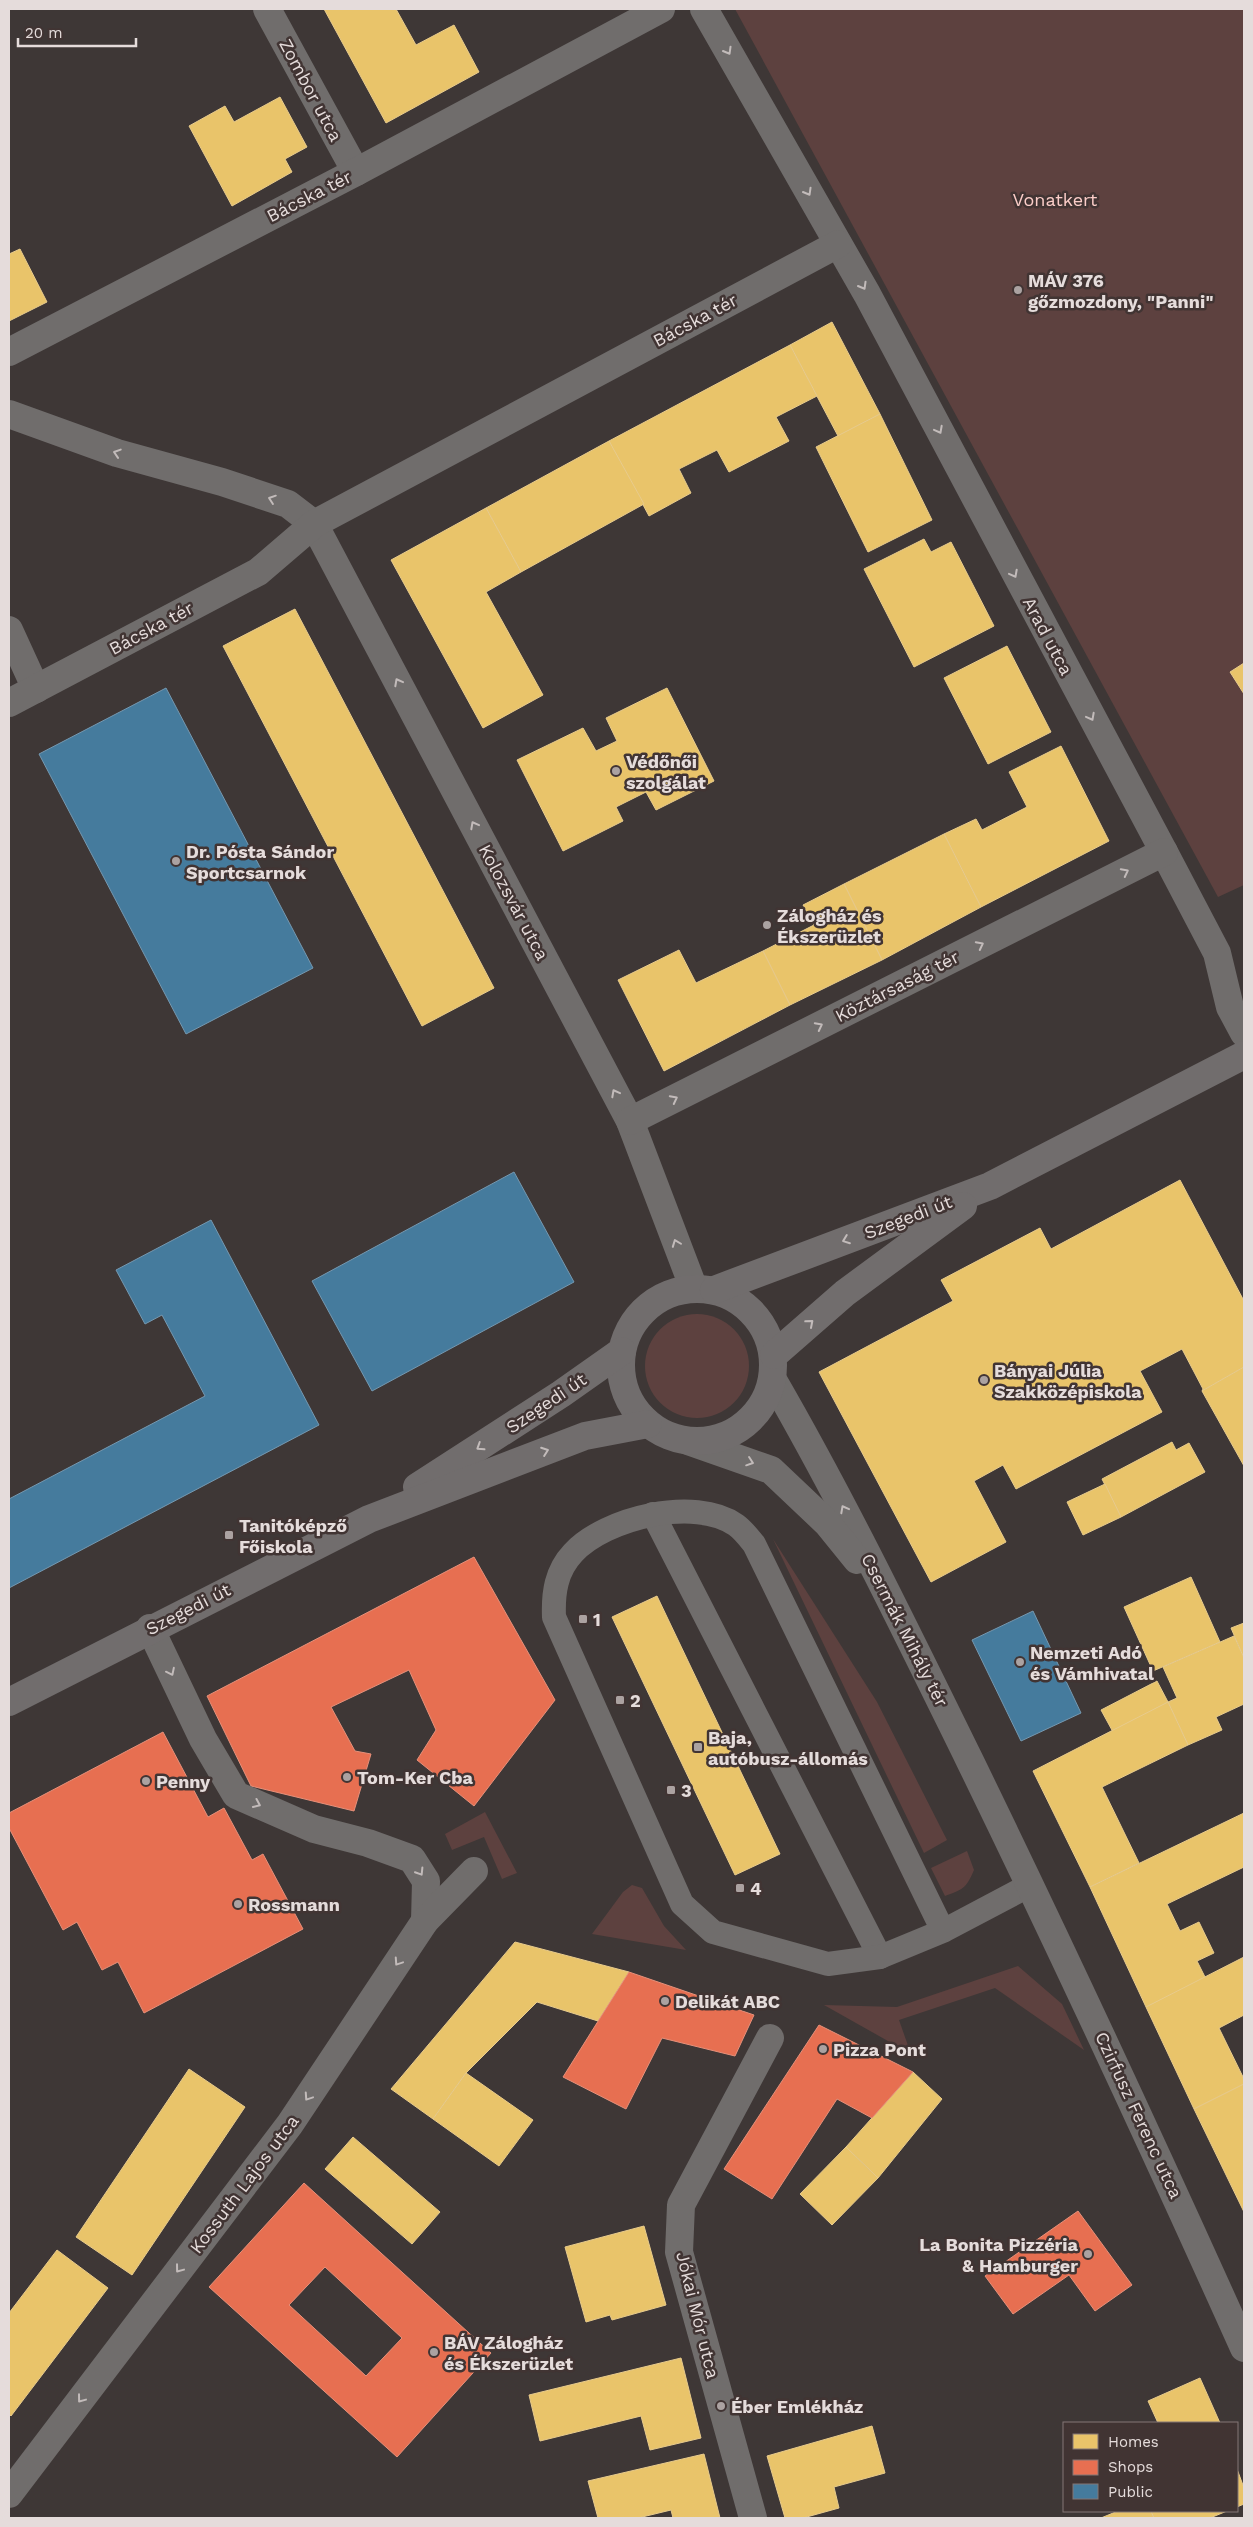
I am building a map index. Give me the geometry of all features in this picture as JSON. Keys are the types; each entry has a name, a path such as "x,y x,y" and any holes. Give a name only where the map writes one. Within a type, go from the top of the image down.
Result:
{"main road":[{"name":"Szegedi út","path":"704,1289 990,1186 1244,1055"},
{"name":"Szegedi út","path":"773,1367 845,1293 990,1186"},
{"path":"704,1289 731,1296 747,1306 764,1326 773,1367 768,1395 755,1416 736,1431 713,1440 688,1441 664,1434 648,1424 629,1400 621,1376 622,1351 631,1327 647,1307 669,1294 704,1289"},
{"name":"Szegedi út","path":"369,1519 561,1394 622,1351"},
{"name":"Szegedi út","path":"9,1702 84,1665 150,1628 369,1519 585,1436 648,1424"}],"street":[{"name":"Zombor utca","path":"267,9 356,172"},
{"name":"Bácska tér","path":"9,352 356,172 661,9"},
{"path":"704,9 838,244"},
{"name":"Bácska tér","path":"9,703 258,572 314,524 838,244"},
{"name":"Arad utca","path":"838,244 868,294 1217,953 1230,1007 1244,1033"},
{"path":"9,414 117,453 222,482 288,504 314,524"},
{"name":"Kolozsvár utca","path":"314,524 630,1121 704,1289"},
{"path":"9,630 36,689"},
{"name":"Köztársaság tér","path":"630,1121 1164,852"},
{"name":"Csermák Mihály tér","path":"773,1367 809,1443 891,1599 1030,1884"},
{"path":"688,1441 771,1470 827,1523 891,1599"},
{"path":"150,1628 203,1740 236,1795 314,1829 368,1843 412,1859 426,1881 425,1921"},
{"name":"Kossuth Lajos utca","path":"9,2494 290,2124 425,1921 474,1871"},
{"name":"Czirfusz Ferenc utca","path":"1030,1884 1135,2105 1244,2348"},
{"name":"Jókai Mór utca","path":"753,2518 679,2252 681,2205 770,2038"}],"lane":[{"path":"943,1931 754,1544 736,1524 710,1514 683,1512 653,1514 616,1524 588,1539 572,1553 561,1570 554,1593 554,1617 682,1904 713,1932 828,1964 880,1957 943,1931 1030,1884"},
{"path":"653,1514 880,1957"}],"green space":[{"name":"Vonatkert","path":"735,9 1244,9 1244,885 1218,897"},
{"path":"697,1314 717,1318 734,1329 745,1346 749,1366 745,1386 734,1403 717,1414 697,1418 677,1414 660,1403 649,1386 645,1366 649,1346 660,1329 677,1318"},
{"path":"773,1539 877,1702 947,1840 924,1853"},
{"path":"485,1812 517,1873 502,1879 484,1837 452,1850 445,1834"},
{"path":"967,1851 974,1870 963,1888 945,1896 931,1868"},
{"path":"632,1885 642,1888 664,1926 686,1950 592,1934 623,1892"},
{"path":"1018,1966 1062,2004 1084,2050 995,1988 899,2020 911,2054 824,2005 897,2007"}],"building: Homes":[{"path":"324,9 396,9 416,45 454,25 479,72 386,123"},
{"path":"280,97 307,147 285,159 292,172 232,206 189,126 225,106 234,122"},
{"path":"20,249 47,302 9,321 9,254"},
{"path":"832,322 880,414 838,436 790,345"},
{"path":"790,345 817,396 776,417 789,441 729,472 717,450 679,469 691,493 649,516 609,441"},
{"path":"880,414 932,520 868,552 816,447"},
{"path":"609,441 644,504 521,572 486,508"},
{"path":"486,508 521,572 486,592 543,695 483,728 391,560"},
{"path":"924,539 931,552 951,542 994,626 914,667 864,569"},
{"path":"295,609 494,988 422,1026 223,646"},
{"path":"1007,646 1051,732 988,764 944,678"},
{"path":"1244,663 1244,694 1230,672"},
{"name":"Védőnői szolgálat","path":"667,688 714,781 656,810 646,792 616,807 623,821 563,851 517,760 583,728 596,751 617,741 606,718"},
{"path":"1061,746 1109,841 981,907 944,834 976,819 982,830 1027,807 1009,772"},
{"path":"944,834 981,907 882,960 844,884"},
{"path":"844,884 882,960 790,1005 763,951 814,925 803,905"},
{"path":"679,950 696,983 763,951 790,1005 664,1071 618,980"},
{"name":"Bányai Júlia Szakközépiskola","path":"1180,1180 1244,1301 1244,1367 1202,1391 1203,1389 1182,1349 1140,1371 1162,1412 1016,1489 1003,1465 974,1481 1006,1542 931,1582 819,1372 953,1301 941,1280 1040,1228 1051,1249"},
{"path":"1244,1367 1244,1466 1202,1391"},
{"path":"1172,1442 1176,1450 1189,1443 1205,1472 1121,1517 1102,1479"},
{"path":"1105,1484 1121,1517 1083,1535 1067,1502"},
{"path":"1191,1577 1220,1642 1153,1671 1124,1607"},
{"path":"657,1596 780,1854 735,1875 612,1617"},
{"path":"1244,1623 1244,1658 1231,1628"},
{"path":"1234,1636 1244,1658 1244,1704 1216,1717 1222,1730 1188,1745 1168,1702 1177,1698 1163,1667"},
{"path":"1157,1681 1168,1702 1113,1732 1101,1710"},
{"path":"1168,1702 1188,1745 1102,1787 1139,1863 1090,1887 1033,1771"},
{"path":"1244,1813 1244,1867 1167,1904 1180,1931 1199,1922 1214,1953 1197,1961 1206,1979 1146,2007 1090,1887"},
{"path":"515,1942 629,1972 598,2021 537,2002 466,2073 433,2119 391,2089"},
{"path":"1244,1957 1244,2015 1219,2028 1244,2079 1244,2084 1194,2109 1146,2007"},
{"path":"189,2069 245,2107 132,2275 76,2237"},
{"path":"913,2072 942,2099 878,2178 846,2147"},
{"path":"466,2073 533,2120 499,2166 433,2119"},
{"path":"1244,2084 1244,2212 1194,2109"},
{"path":"353,2137 440,2212 412,2244 325,2169"},
{"path":"846,2147 878,2178 832,2225 800,2194"},
{"path":"644,2226 666,2305 612,2320 610,2315 586,2322 565,2247"},
{"path":"57,2250 108,2288 11,2416 9,2414 9,2313"},
{"path":"681,2358 701,2438 650,2450 641,2416 540,2441 529,2395"},
{"path":"1200,2378 1220,2422 1158,2422 1148,2401"},
{"path":"872,2426 885,2473 834,2487 839,2508 803,2518 785,2518 767,2456"},
{"path":"704,2454 720,2518 673,2518 671,2510 638,2518 598,2518 588,2481"},
{"path":"1238,2472 1244,2488 1244,2504 1238,2507"},
{"path":"1116,2512 1151,2512 1154,2518 1101,2518"},
{"path":"1151,2512 1225,2512 1210,2518 1154,2518"}],"building: Shops":[{"path":"474,1557 555,1700 474,1806 417,1760 436,1730 409,1670 331,1707 355,1751 371,1754 354,1811 251,1786 207,1696"},
{"path":"163,1732 208,1817 224,1808 252,1860 263,1854 303,1929 144,2013 118,1962 102,1970 77,1922 63,1930 9,1828 9,1813"},
{"path":"629,1972 754,2015 735,2056 662,2038 626,2109 563,2077"},
{"path":"819,2025 913,2072 872,2118 837,2099 772,2199 724,2169"},
{"path":"304,2183 491,2353 397,2457 209,2287","holes":["325,2267 402,2338 366,2376 289,2305"]},
{"path":"1078,2211 1132,2285 1095,2311 1069,2275 1013,2314 985,2276"}],"building: Public":[{"name":"Dr. Pósta Sándor Sportcsarnok","path":"166,688 313,968 186,1034 39,754"},
{"path":"514,1172 574,1282 372,1391 312,1281"},
{"path":"211,1220 319,1425 9,1588 9,1499 205,1396 162,1315 145,1324 116,1270"},
{"name":"Nemzeti Adó és Vámhivatal","path":"1033,1611 1081,1713 1021,1741 972,1640"}],"place":[{"name":"MÁV 376 gőzmozdony, \"Panni\"","path":"1018,290"},
{"name":"Védőnői szolgálat","path":"616,771"},
{"name":"Dr. Pósta Sándor Sportcsarnok","path":"176,861"},
{"name":"Zálogház és Ékszerüzlet","path":"767,925"},
{"name":"Bányai Júlia Szakközépiskola","path":"984,1380"},
{"name":"Tanitóképző Főiskola","path":"229,1535"},
{"name":"1","path":"583,1619"},
{"name":"Nemzeti Adó és Vámhivatal","path":"1020,1662"},
{"name":"2","path":"620,1700"},
{"name":"Baja, autóbusz-állomás","path":"698,1747"},
{"name":"Tom-Ker Cba","path":"347,1777"},
{"name":"Penny","path":"146,1781"},
{"name":"3","path":"671,1790"},
{"name":"4","path":"740,1888"},
{"name":"Rossmann","path":"238,1904"},
{"name":"Delikát ABC","path":"665,2001"},
{"name":"Pizza Pont","path":"823,2049"},
{"name":"La Bonita Pizzéria & Hamburger","path":"1088,2254"},
{"name":"BÁV Zálogház és Ékszerüzlet","path":"434,2352"},
{"name":"Éber Emlékház","path":"721,2406"}]}
